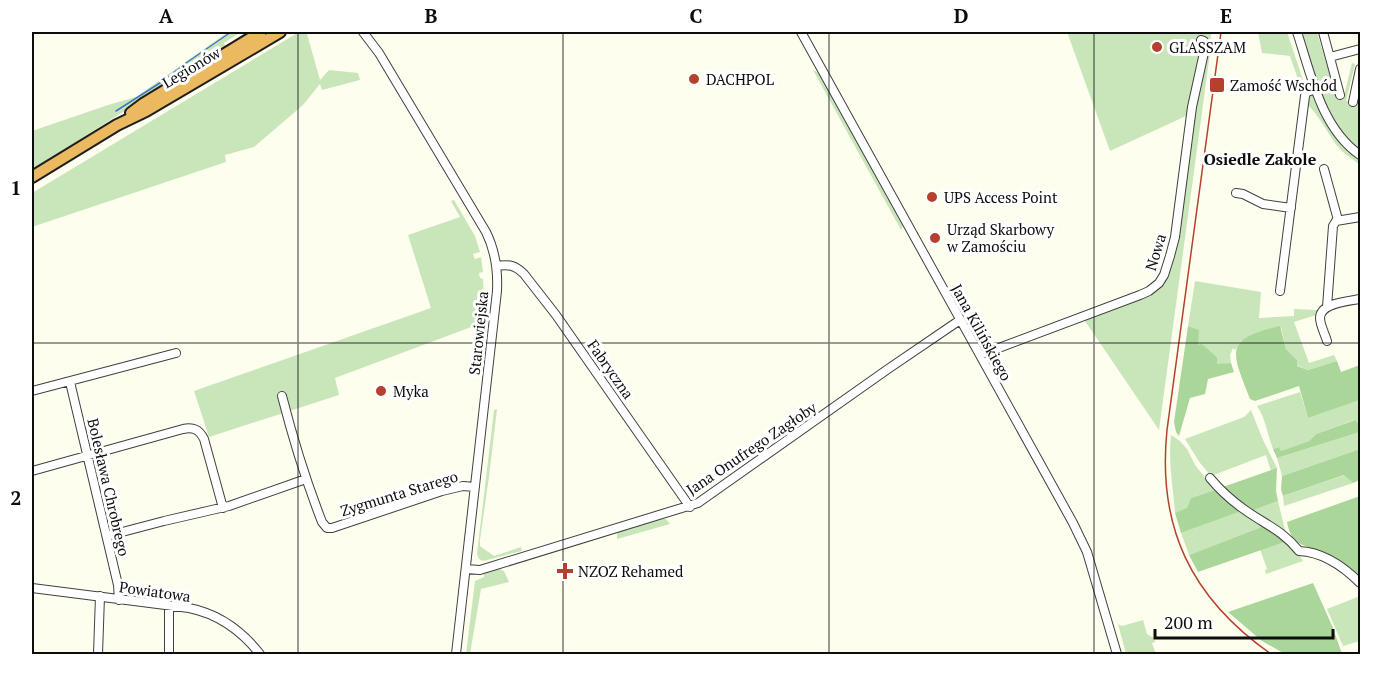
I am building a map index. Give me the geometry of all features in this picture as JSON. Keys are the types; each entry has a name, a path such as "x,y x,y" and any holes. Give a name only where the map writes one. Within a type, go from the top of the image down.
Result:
{"highway":[{"name":"Legionów","path":"117,125 143,104 261,32"},
{"name":"Legionów","path":"32,177 117,125 146,111 280,32"}],"street":[{"name":"Starowiejska","path":"363,32 374,45 486,232 496,266 496,291 456,654"},
{"name":"Starowiejska","path":"370,32 374,45"},
{"name":"Jana Kilińskiego","path":"801,32 1082,542 1117,654"},
{"path":"1297,32 1325,112 1335,130 1360,155"},
{"path":"1323,32 1340,95"},
{"name":"Nowa","path":"980,355 1140,295 1159,284 1175,237 1192,107 1205,48 1204,41 1200,40"},
{"path":"1330,57 1360,49"},
{"path":"1353,102 1360,69"},
{"path":"1280,291 1305,96 1307,92 1316,89"},
{"path":"1324,169 1338,220"},
{"path":"1236,193 1263,204 1291,208"},
{"path":"1327,307 1334,223 1338,220 1360,217"},
{"name":"Fabryczna","path":"496,266 512,265 524,274 556,315 690,507"},
{"path":"1327,341 1320,314 1327,307 1360,299"},
{"name":"Jana Onufrego Zagłoby","path":"466,569 480,570 690,507 705,499 960,320"},
{"path":"32,391 176,353"},
{"name":"Bolesława Chrobrego","path":"70,381 118,585 119,600"},
{"path":"106,536 164,520 223,508 306,479 291,434 282,396"},
{"path":"32,471 183,429 196,429 204,439 223,508"},
{"path":"1210,478 1228,497 1281,532 1299,551 1311,552 1329,560 1360,583"},
{"name":"Zygmunta Starego","path":"306,479 322,522 325,526 332,528 442,491 463,486 475,487"},
{"name":"Powiatowa","path":"32,588 207,612 238,631 260,654"},
{"path":"98,654 100,596"},
{"path":"169,654 170,606"}],"green space":[{"path":"228,32 241,32 224,43 225,46 217,52 32,170 32,131 136,97"},
{"path":"299,32 311,32 307,34 320,80 329,70 358,73 360,80 322,90 320,84 303,105 254,147 225,155 226,162 32,227 32,193"},
{"path":"1067,32 1211,32 1159,430 1083,318 1138,298 1166,275 1193,117 1186,116 1110,151"},
{"path":"1258,32 1287,32 1306,89 1303,90 1300,85 1290,56 1262,53"},
{"path":"1301,32 1317,32 1337,99 1343,100 1352,63 1355,64 1346,101 1358,104 1360,94 1360,150 1348,139 1329,112"},
{"path":"813,70 819,73 903,225 901,230"},
{"path":"1312,94 1332,131 1344,146 1360,159 1360,165 1338,147 1307,105 1308,95"},
{"path":"454,200 475,236 480,252 473,254 475,259 481,257 483,272 479,273 480,278 483,279 484,305 480,305 480,312 483,311 482,323 335,378 339,395 209,437 194,391 431,308 408,235 460,217 451,201"},
{"path":"1195,281 1261,292 1259,318 1294,316 1294,309 1317,310 1316,315 1294,322 1309,363 1334,355 1337,361 1308,370 1296,365 1297,360 1286,349 1281,327 1241,341 1235,350 1233,348 1230,355 1231,363 1217,365 1217,357 1202,344 1198,346 1198,330 1188,326"},
{"path":"1188,326 1199,330 1198,345 1202,344 1217,357 1217,364 1231,363 1234,372 1208,379 1205,394 1190,398 1179,436 1174,422"},
{"path":"1280,326 1286,349 1297,360 1297,366 1308,370 1337,361 1341,372 1360,365 1360,400 1308,418 1299,386 1255,401 1250,399 1239,370 1236,350 1240,342 1248,336"},
{"path":"1300,392 1308,418 1360,400 1360,426 1354,420 1316,434 1309,441 1281,451 1278,447 1273,449 1257,406"},
{"path":"497,409 480,546 494,556 521,547 522,551 483,561 477,554 494,410"},
{"path":"1251,410 1277,468 1271,471 1266,455 1211,476 1185,439 1244,417"},
{"path":"1355,420 1360,426 1360,432 1277,458 1273,449 1279,447 1281,451 1309,441 1316,434"},
{"path":"1360,432 1360,449 1282,476 1277,458"},
{"path":"1171,435 1187,449 1195,465 1215,490 1191,498 1187,509 1175,513 1170,464"},
{"path":"1360,449 1360,480 1353,483 1344,475 1283,496 1282,476"},
{"path":"1277,468 1278,501 1251,511 1223,487"},
{"path":"1345,475 1353,483 1284,506 1283,496"},
{"path":"1215,490 1242,511 1181,533 1175,513 1187,508 1191,498"},
{"path":"1360,496 1360,577 1329,555 1297,542 1289,531 1287,522"},
{"path":"1278,501 1285,530 1281,531 1251,511"},
{"path":"1242,511 1264,526 1189,555 1181,533"},
{"path":"666,519 670,524 617,539 619,531"},
{"path":"1264,526 1287,541 1198,572 1189,555"},
{"path":"1287,541 1303,561 1266,574 1267,569 1260,549"},
{"path":"497,568 504,571 509,582 481,589 470,654 466,654 475,581 484,577 484,572"},
{"path":"1313,583 1342,654 1285,654 1262,641 1228,612"},
{"path":"1360,596 1360,641 1343,646 1327,609"},
{"path":"1143,620 1147,634 1154,638 1155,642 1152,643 1156,654 1126,654 1118,624 1122,626"}],"waterway":[{"path":"116,111 163,81 231,32"}],"railway":[{"path":"1221,32 1167,430 1165,465 1174,529 1185,557 1200,584 1243,632 1271,654"}],"place":[{"name":"GLASSZAM","path":"1157,47"},
{"name":"DACHPOL","path":"694,79"},
{"name":"Zamość Wschód","path":"1217,85"},
{"name":"UPS Access Point","path":"932,197"},
{"name":"Urząd Skarbowy w Zamościu","path":"935,238"},
{"name":"Myka","path":"381,391"},
{"name":"NZOZ Rehamed","path":"565,571"}],"district":[{"name":"Osiedle Zakole","path":"1260,159"}]}
